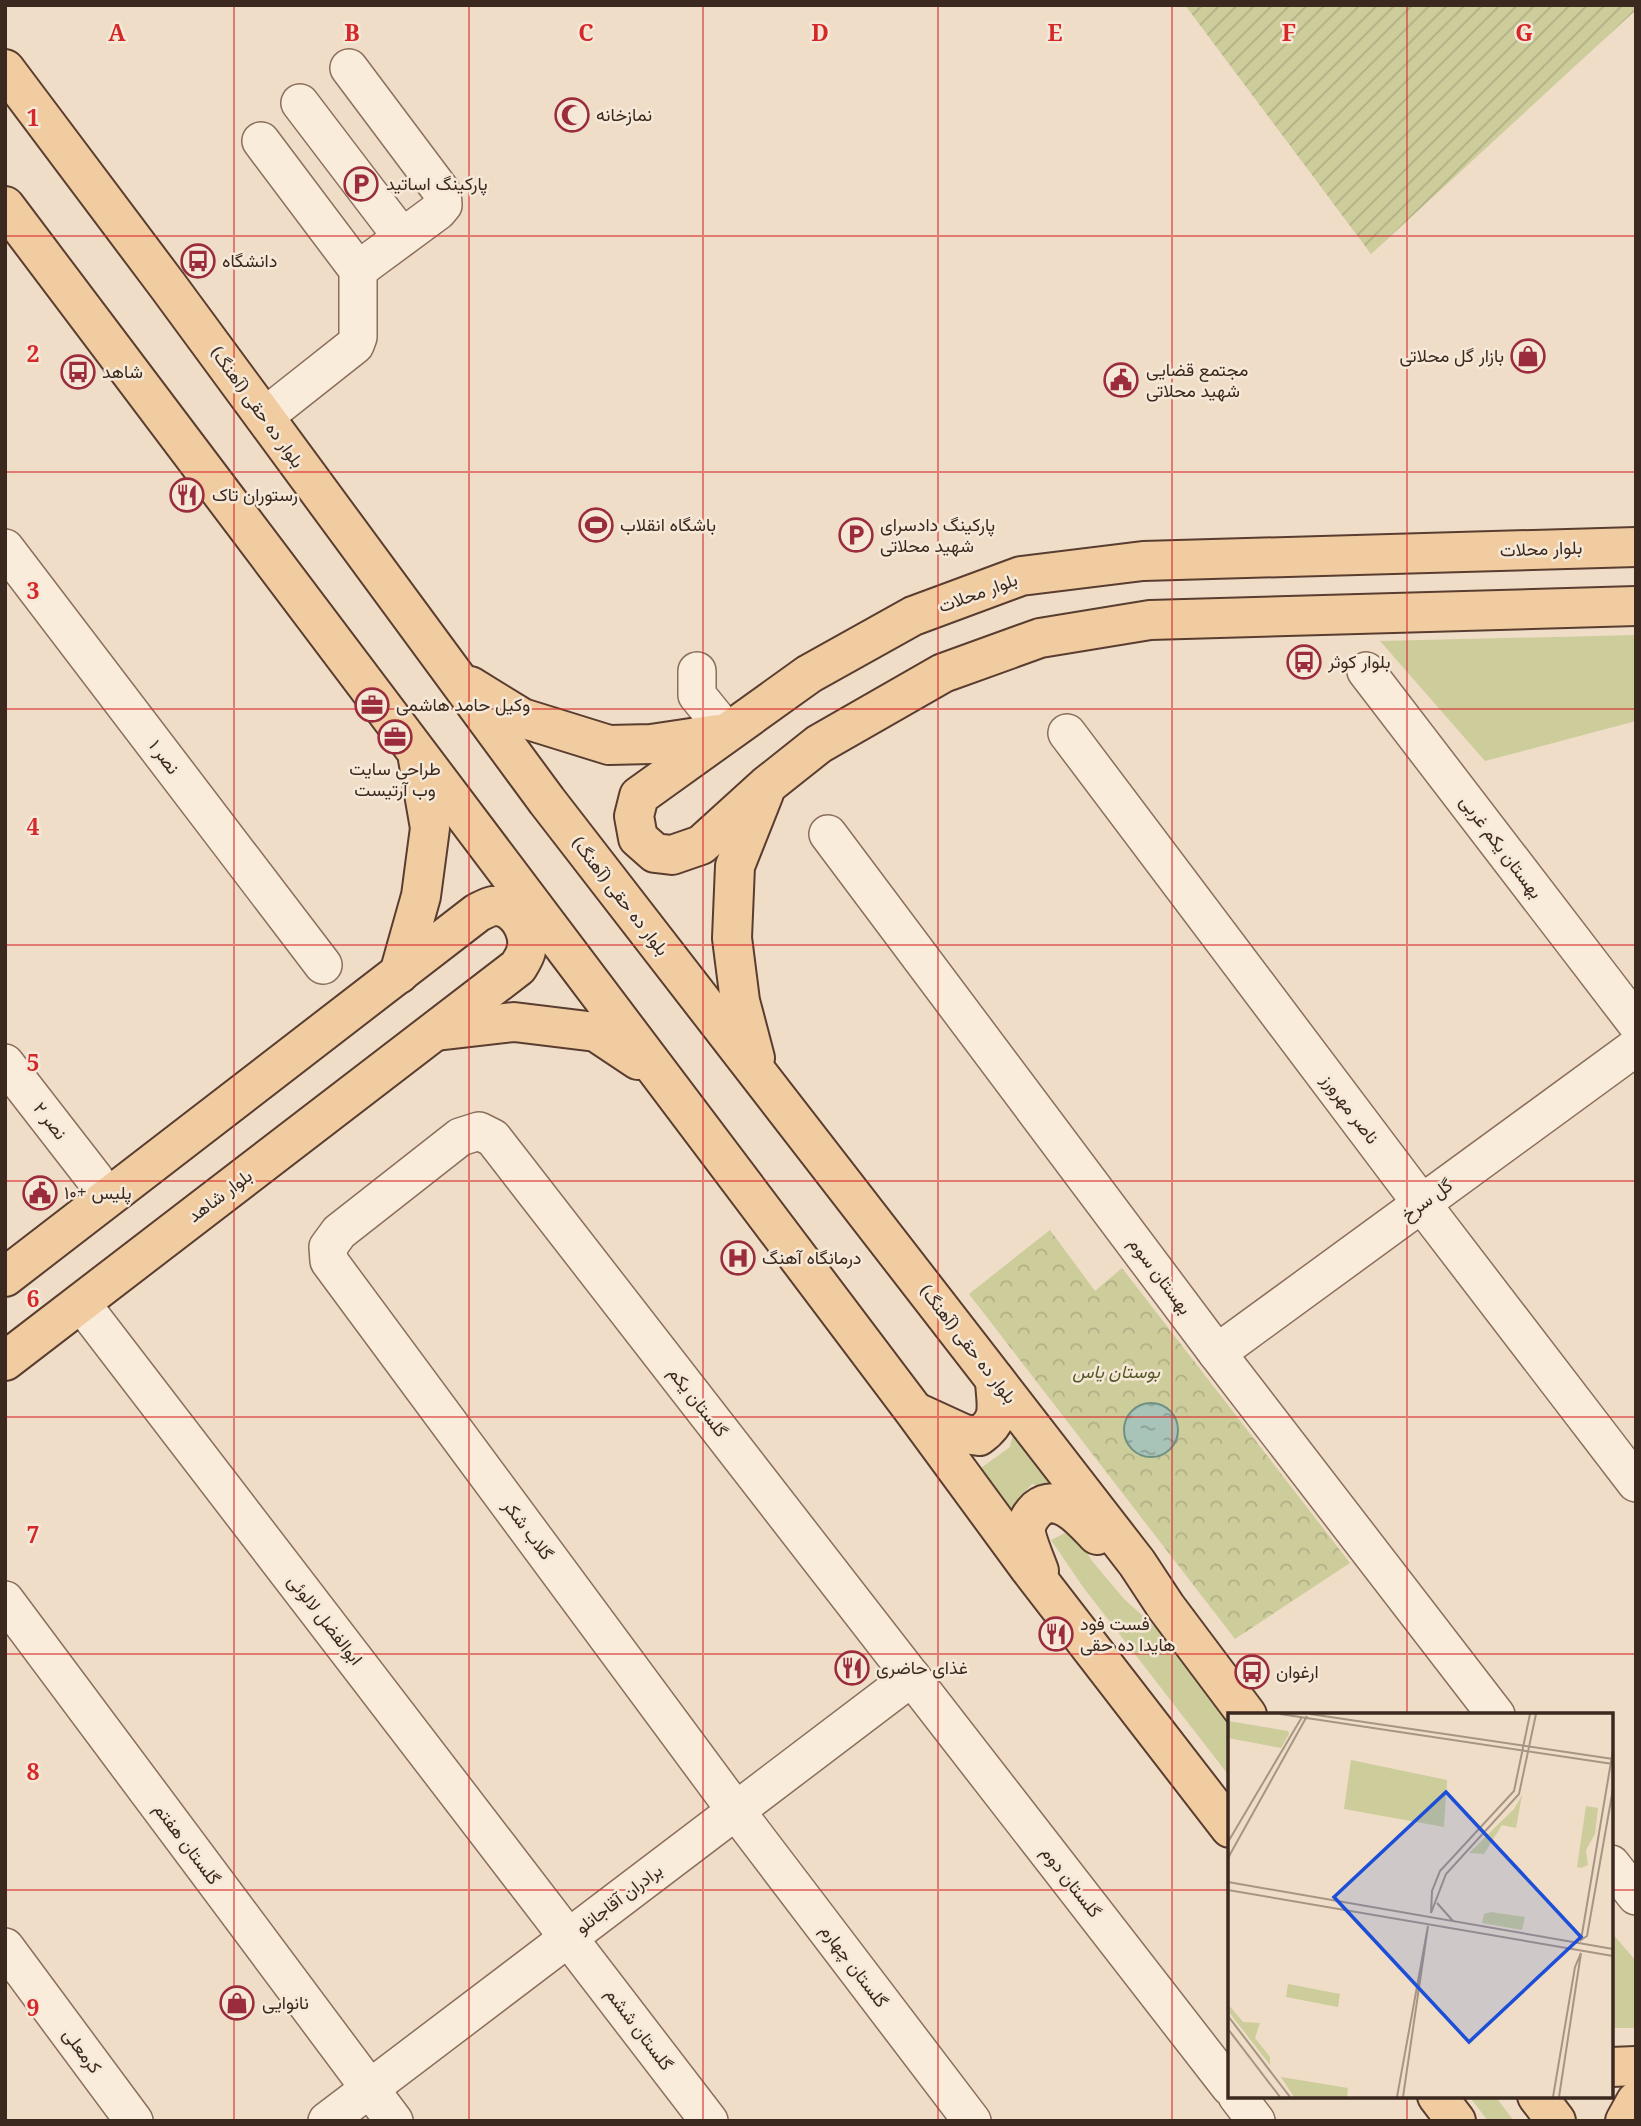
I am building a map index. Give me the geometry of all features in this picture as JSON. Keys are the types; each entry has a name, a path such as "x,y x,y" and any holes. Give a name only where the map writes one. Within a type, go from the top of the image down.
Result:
{"main road":[{"name":"بلوار ده حقی (آهنگ)","path":"5,69 547,801 1137,1563 1166,1607 1246,1713"},
{"path":"5,206 914,1411 1044,1588 1228,1825"},
{"name":"بلوار محلات","path":"455,677 522,718 609,745 651,744 727,732 809,674 913,617 1021,576 1143,561 1636,547"},
{"path":"727,732 639,796 634,816 638,838 654,853 671,855 701,845 766,786 819,744 943,673 1040,638 1150,620 1636,606"},
{"path":"5,1278 399,974 421,896 430,828 418,754"},
{"path":"760,1076 740,1002 732,938 735,866 766,786"},
{"name":"بلوار شاهد","path":"5,1361 518,967 526,952 528,935 521,922 510,911 494,906 477,913 399,974"},
{"path":"436,1031 514,1022 596,1032 659,1073"},
{"path":"914,1411 964,1434 979,1436 991,1427 996,1418 995,1380"},
{"path":"1044,1588 1026,1529 1031,1514 1042,1506 1058,1504 1074,1511 1166,1607"},
{"path":"1613,2067 1636,2066"},
{"path":"1419,2098 1422,2121"},
{"path":"1439,2098 1456,2121"},
{"path":"1539,2098 1556,2121"},
{"path":"1625,2121 1636,2101"}],"street":[{"path":"349,68 442,192 443,205 358,270"},
{"path":"300,103 402,237"},
{"path":"261,141 358,270 358,337 355,345 264,417"},
{"name":"نصر ۱","path":"5,548 323,965"},
{"path":"697,671 697,695 727,732"},
{"name":"بهستان یکم غربی","path":"1366,671 1636,1023"},
{"name":"ناصر مهرورز","path":"1067,733 1636,1483"},
{"name":"بهستان سوم","path":"828,834 1217,1353 1494,1713"},
{"name":"گل سرخ","path":"1217,1353 1636,1047"},
{"name":"نصر ۲","path":"5,1063 95,1179"},
{"name":"گلاب شکر","path":"479,1131 460,1137 340,1232 328,1247 329,1261 736,1811"},
{"name":"گلستان یکم","path":"479,1131 493,1138 912,1677"},
{"name":"ابوالفضل لالوئی","path":"81,1303 570,1937"},
{"name":"گلستان هفتم","path":"5,1600 394,2121"},
{"name":"برادران آقاجانلو","path":"327,2121 912,1677"},
{"name":"گلستان دوم","path":"912,1677 1228,2084"},
{"name":"گلستان چهارم","path":"736,1811 972,2121"},
{"path":"1613,1867 1636,1896"},
{"name":"گلستان ششم","path":"570,1937 709,2121"},
{"name":"کرمعلی","path":"5,1947 134,2121"},
{"path":"1239,2098 1256,2121"}],"green space":[{"path":"1185,5 1636,5 1636,10 1371,254"},
{"path":"1636,635 1636,721 1485,761 1380,641"},
{"name":"بوستان یاس","path":"1050,1230 1095,1291 1122,1268 1350,1563 1235,1639 969,1294"},
{"path":"1015,1425 1064,1490 1032,1484 1019,1501 1012,1521 964,1460 981,1468 1010,1447"},
{"path":"1065,1533 1079,1540 1092,1561 1124,1599 1163,1634 1228,1718 1228,1774 1083,1587 1051,1540"},
{"path":"1613,1934 1636,1961 1636,2028 1613,2028"},
{"path":"1471,2098 1497,2098 1514,2121 1488,2121"}],"water":[{"path":"1156,1403 1166,1407 1174,1415 1178,1430 1174,1445 1166,1453 1146,1457 1136,1453 1128,1445 1124,1425 1128,1415 1136,1407"}],"place":[{"name":"نمازخانه","path":"572,115"},
{"name":"پارکینگ اساتید","path":"361,184"},
{"name":"دانشگاه","path":"198,261"},
{"name":"بازار گل محلاتی","path":"1528,356"},
{"name":"شاهد","path":"78,372"},
{"name":"مجتمع قضایی شهید محلاتی","path":"1121,380"},
{"name":"رستوران تاک","path":"187,495"},
{"name":"باشگاه انقلاب","path":"596,525"},
{"name":"پارکینگ دادسرای شهید محلاتی","path":"856,535"},
{"name":"بلوار کوثر","path":"1304,662"},
{"name":"وکیل حامد هاشمی","path":"372,705"},
{"name":"طراحی سایت وب آرتیست","path":"395,737"},
{"name":"پلیس +۱۰","path":"40,1193"},
{"name":"درمانگاه آهنگ","path":"738,1258"},
{"name":"فست فود هایدا ده حقی","path":"1056,1634"},
{"name":"غذای حاضری","path":"852,1668"},
{"name":"ارغوان","path":"1252,1672"},
{"name":"نانوایی","path":"237,2003"}]}
